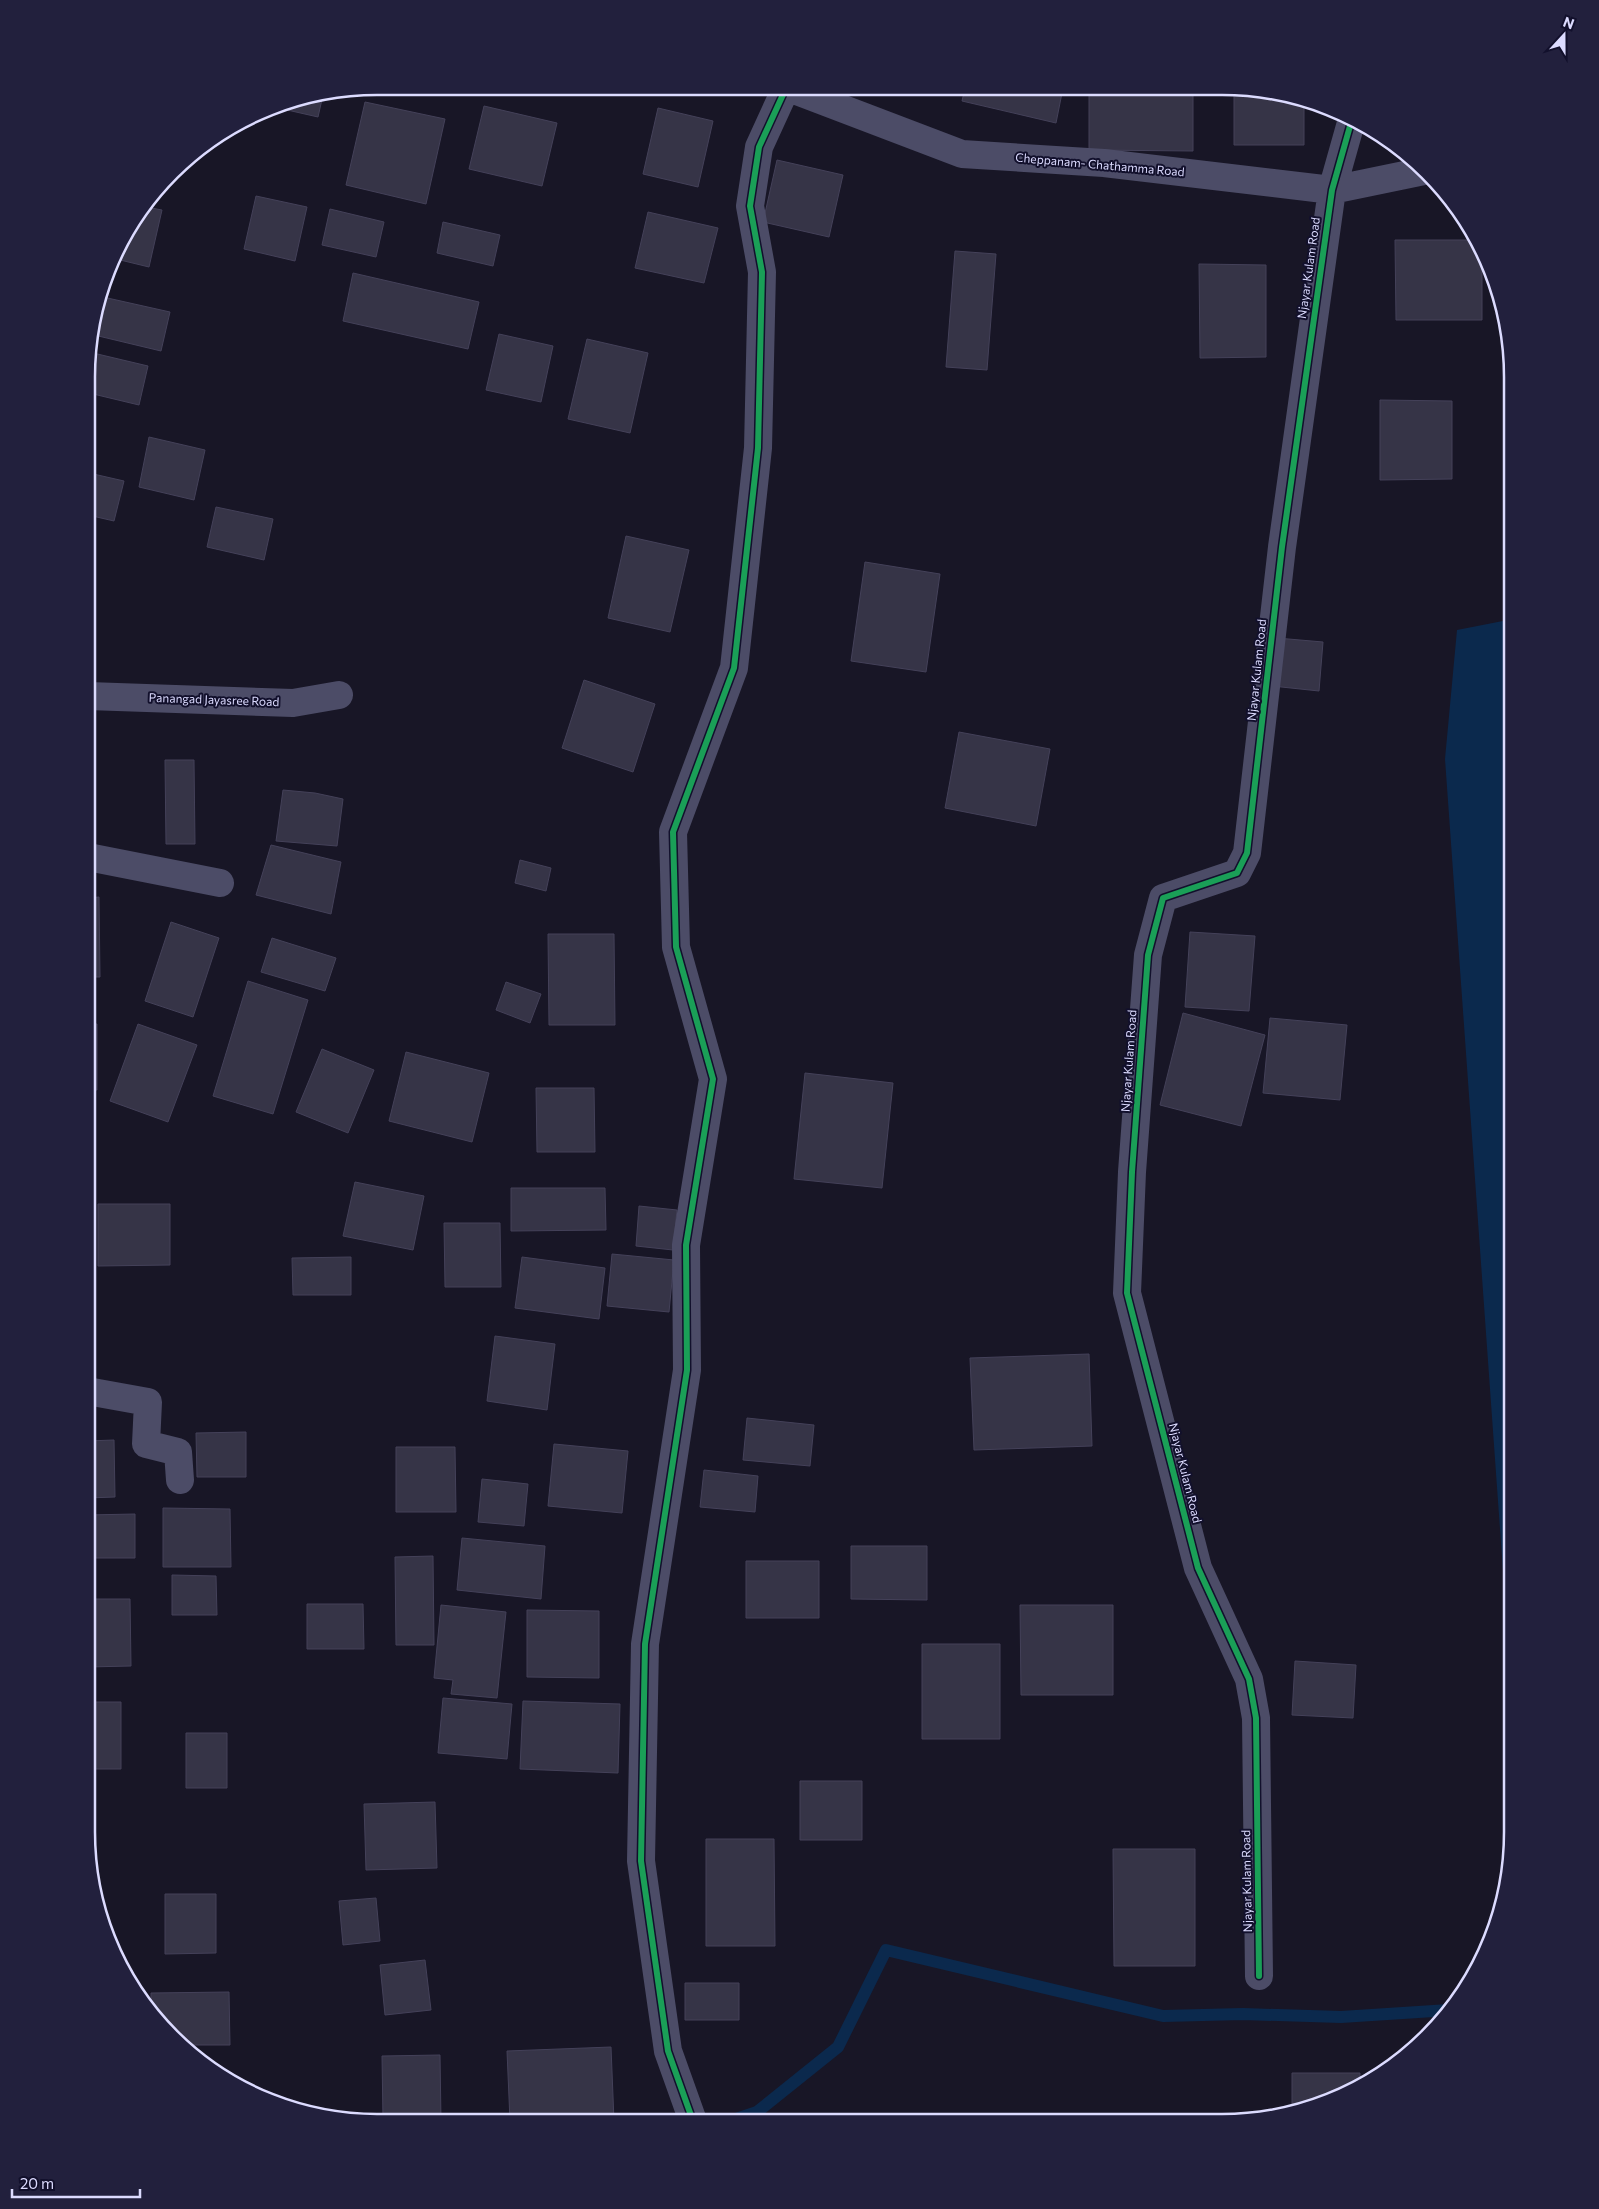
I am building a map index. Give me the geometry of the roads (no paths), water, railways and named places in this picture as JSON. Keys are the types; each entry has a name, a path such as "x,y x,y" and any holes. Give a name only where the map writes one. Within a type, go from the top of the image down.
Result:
{"street":[{"path":"691,2114 668,2051 641,1861 645,1644 687,1370 686,1245 713,1079 676,947 673,832 734,668 758,448 762,272 750,206 759,147 783,95"},
{"name":"Cheppanam- Chathamma Road","path":"805,95 962,154 1104,163 1332,190 1416,173"},
{"path":"1332,190 1350,126"},
{"name":"Njayar Kulam Road","path":"1260,1976 1256,1718 1249,1679 1198,1568 1126,1293 1132,1172 1148,955 1162,898 1237,873 1247,853 1282,547 1332,190"},
{"name":"Panangad Jayasree Road","path":"95,696 293,703 339,695"},
{"path":"95,858 220,883"},
{"path":"95,1392 148,1402 146,1444 178,1452 180,1480"}],"water":[{"path":"1504,621 1504,1585 1445,759 1457,630"}],"waterway":[{"path":"751,2114 757,2112 838,2047 886,1950 1163,2016 1243,2014 1341,2017 1440,2011"}]}
